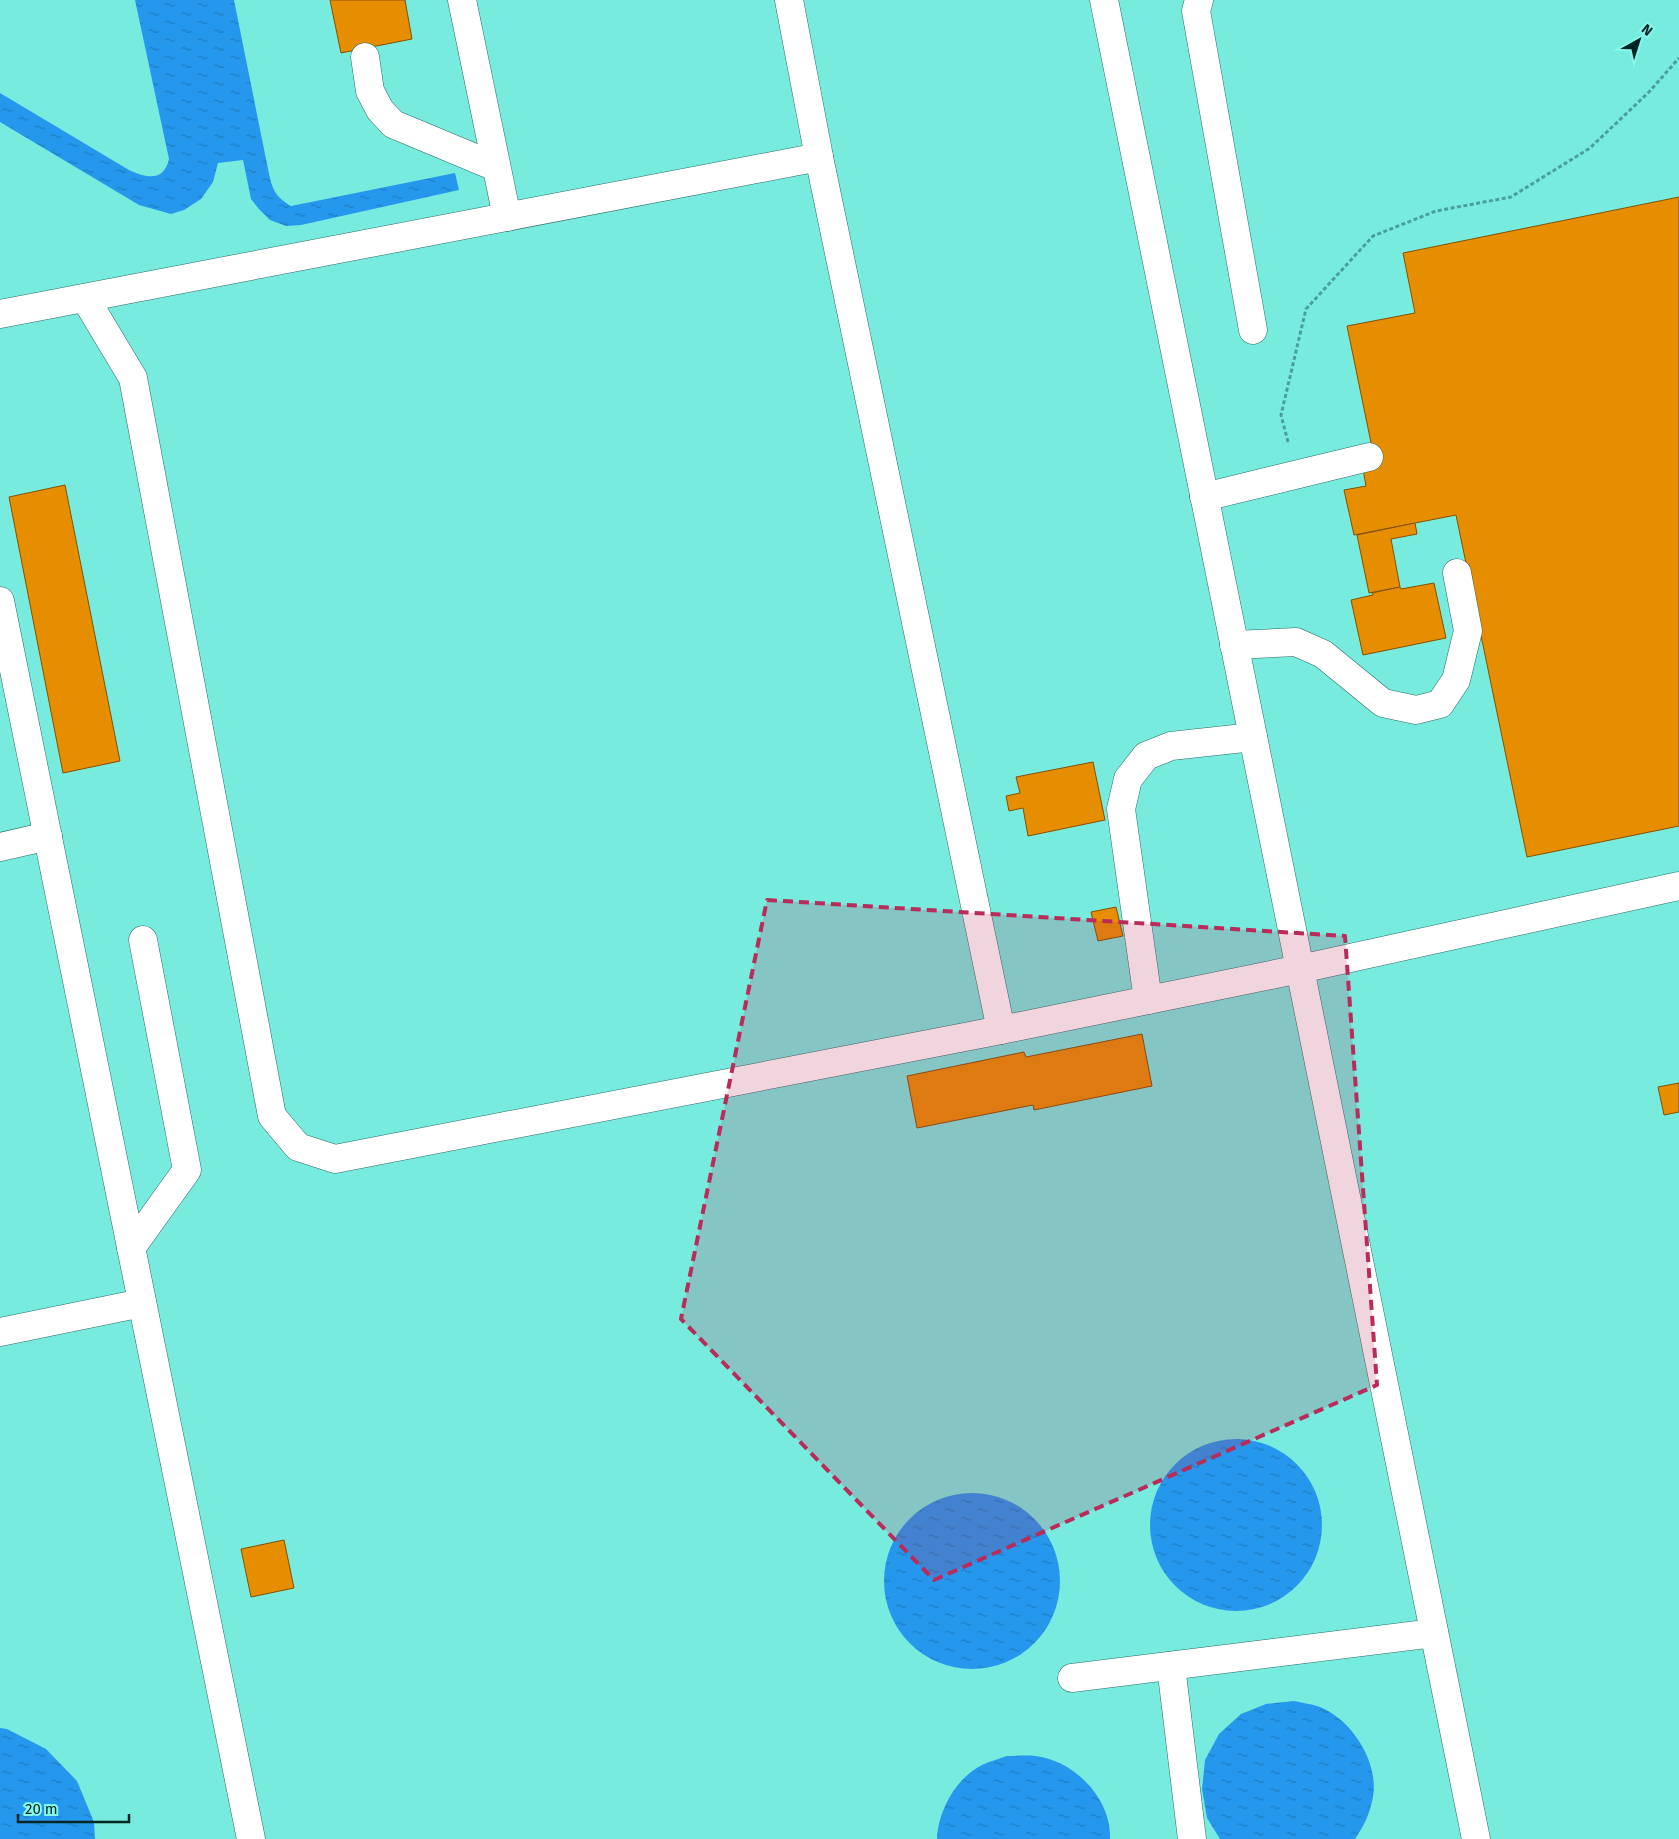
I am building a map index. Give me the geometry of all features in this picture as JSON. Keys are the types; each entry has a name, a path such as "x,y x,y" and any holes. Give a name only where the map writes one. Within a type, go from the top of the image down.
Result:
{"lane":[{"path":"462,0 507,217"},
{"path":"789,0 819,157 1001,1030"},
{"path":"1104,0 1476,1839"},
{"path":"1199,0 1196,11 1253,330"},
{"path":"365,57 370,91 380,110 393,124 496,167"},
{"path":"0,314 819,157"},
{"path":"84,298 134,378 272,1116 298,1148 334,1159 1001,1030 1300,969 1679,886"},
{"path":"1204,497 1369,457"},
{"path":"1234,645 1296,642 1323,654 1383,703 1416,710 1440,704 1456,680 1468,631 1457,573"},
{"path":"0,601 250,1839"},
{"path":"1148,1000 1121,809 1128,778 1146,756 1171,746 1253,737"},
{"path":"0,847 48,836"},
{"path":"131,1248 187,1170 144,940"},
{"path":"0,1332 142,1304"},
{"path":"1072,1678 1434,1633"},
{"path":"1171,1666 1192,1839"}],"path":[{"path":"1297,474 1281,415 1306,309 1373,236 1436,211 1511,197 1590,148 1649,92 1679,58"}],"highlighted area":[{"path":"767,900 1345,936 1377,1385 934,1580 681,1319"}],"water":[{"path":"135,0 234,0 271,181 277,195 291,206 455,173 459,190 301,225 286,226 270,220 251,199 243,160 218,163 213,182 201,199 184,210 171,214 139,205 0,122 0,93 129,170 148,176 159,175 163,172 169,159"},
{"path":"1228,1439 1244,1439 1277,1449 1297,1464 1312,1484 1320,1508 1322,1525 1320,1542 1312,1566 1297,1586 1277,1601 1261,1607 1244,1611 1228,1611 1195,1601 1170,1580 1160,1566 1154,1550 1150,1533 1150,1517 1160,1484 1181,1459 1195,1449 1211,1443"},
{"path":"972,1493 1006,1500 1028,1513 1040,1525 1053,1547 1060,1581 1053,1615 1040,1637 1028,1649 1006,1662 972,1669 938,1662 916,1649 904,1637 891,1615 884,1581 891,1547 904,1525 916,1513 938,1500"},
{"path":"1294,1701 1317,1706 1332,1713 1343,1722 1361,1744 1372,1770 1374,1784 1370,1808 1361,1829 1355,1839 1220,1839 1207,1818 1202,1789 1205,1760 1219,1734 1241,1714 1266,1704"},
{"path":"0,1728 7,1729 46,1749 77,1781 94,1822 95,1839 0,1839"},
{"path":"1007,1756 1032,1756 1050,1759 1076,1773 1088,1784 1105,1810 1109,1824 1110,1839 937,1839 938,1828 945,1807 950,1796 964,1778 982,1765"}],"building":[{"path":"330,0 405,0 412,39 341,53"},
{"path":"1679,197 1679,826 1527,857 1456,515 1354,535 1344,490 1366,486 1363,469 1376,467 1347,326 1415,313 1403,253"},
{"path":"65,485 120,761 63,773 9,497"},
{"path":"1415,523 1417,534 1391,539 1400,587 1369,593 1357,535"},
{"path":"1434,583 1446,638 1363,655 1351,600 1400,587 1401,589"},
{"path":"1093,762 1105,820 1028,836 1023,808 1009,811 1006,796 1020,793 1016,777"},
{"path":"1116,907 1123,936 1098,941 1091,912"},
{"path":"1142,1034 1152,1086 1034,1110 1033,1105 917,1128 907,1076 1024,1052 1026,1057"},
{"path":"1679,1083 1679,1112 1664,1115 1658,1087"},
{"path":"284,1540 294,1588 251,1597 241,1549"}]}
